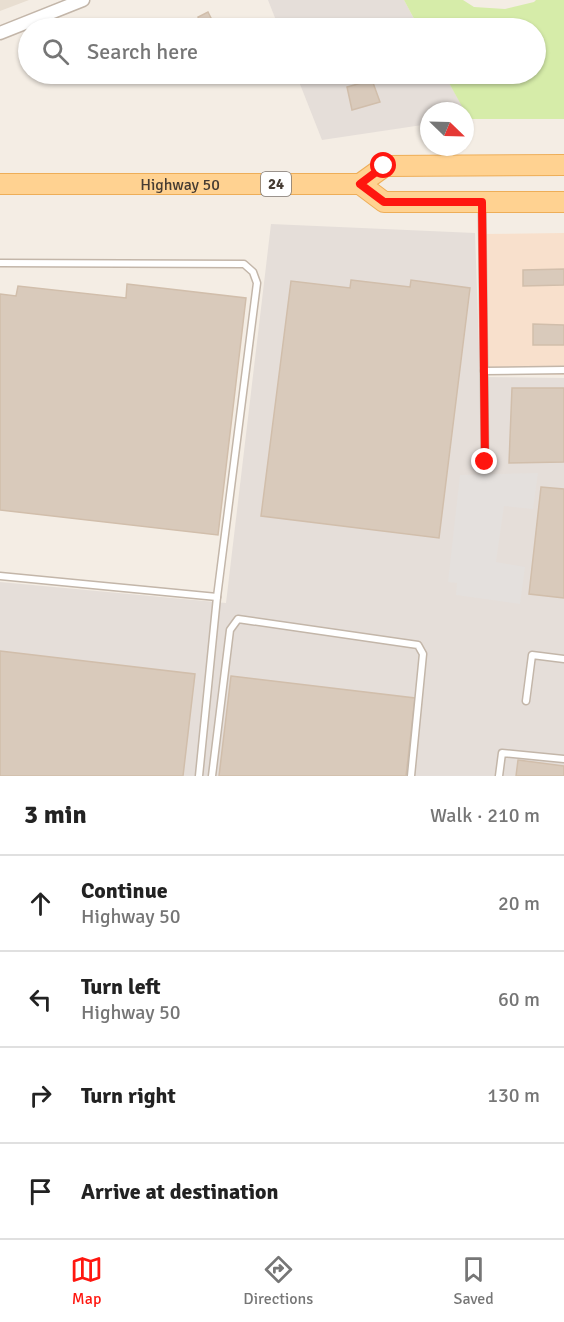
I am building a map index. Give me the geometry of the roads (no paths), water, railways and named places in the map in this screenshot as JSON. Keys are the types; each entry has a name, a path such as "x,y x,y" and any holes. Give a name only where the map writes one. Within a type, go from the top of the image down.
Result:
{"main road":[{"path":"564,165 384,166 360,184 384,202 564,202"},
{"name":"Highway 50","path":"0,184 360,184"}],"street":[{"path":"38,18 83,0"},
{"path":"0,33 18,26"}],"lane":[{"path":"482,202 485,462"},
{"path":"0,263 244,264 253,272 257,283 217,597 199,776"},
{"path":"484,370 564,370"},
{"path":"0,576 217,597"},
{"path":"212,776 230,630 238,619 418,645 423,654 411,776"},
{"path":"526,701 532,655 564,659"},
{"path":"500,776 502,753 564,759"}]}
